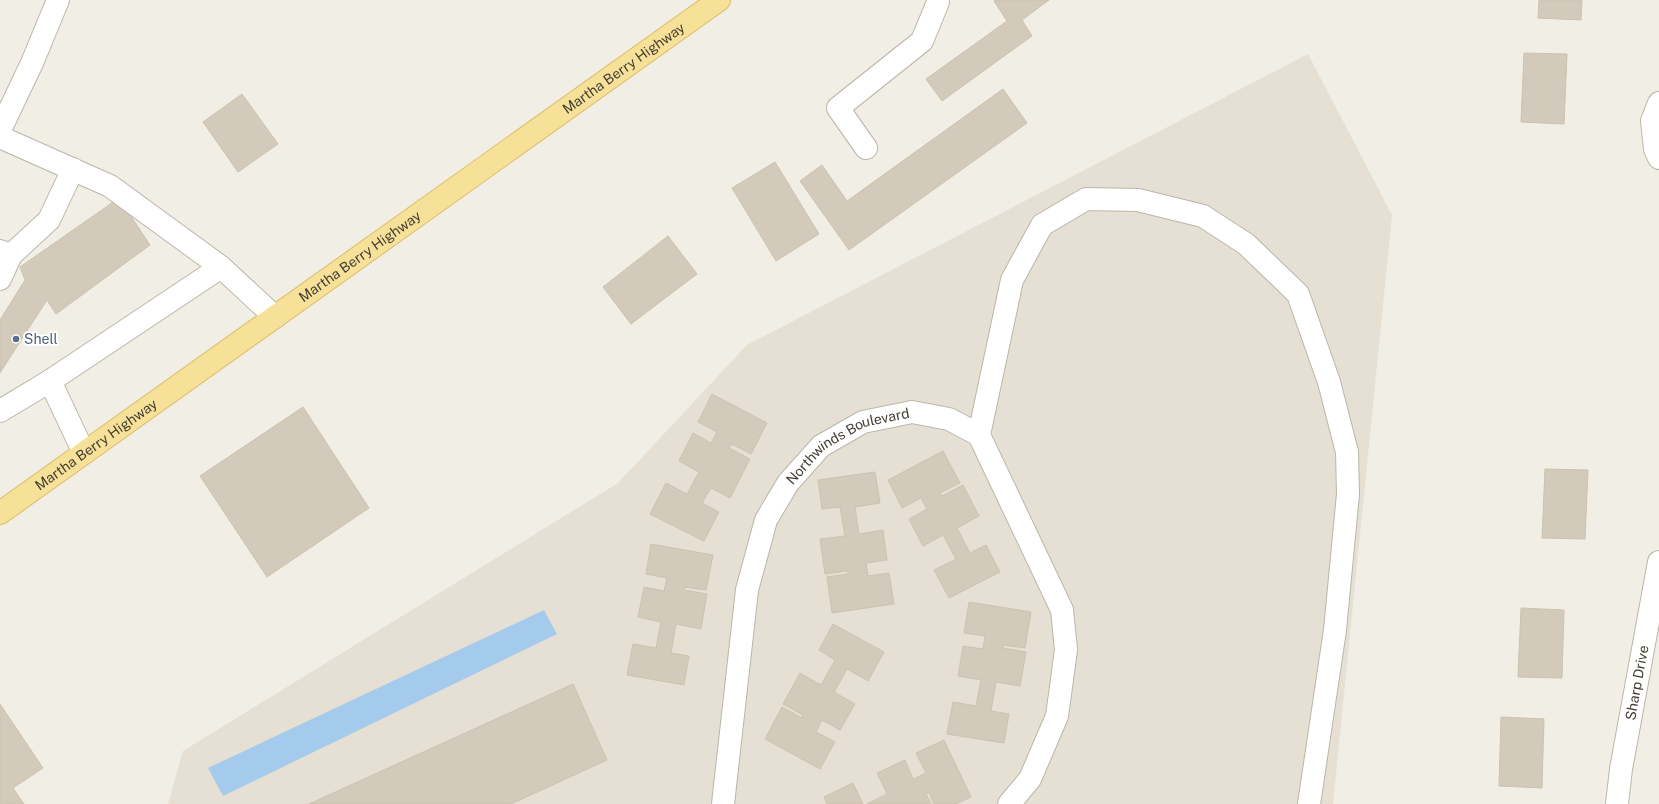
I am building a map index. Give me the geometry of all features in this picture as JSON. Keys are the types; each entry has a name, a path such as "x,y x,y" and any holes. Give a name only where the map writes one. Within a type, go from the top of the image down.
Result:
{"main road":[{"name":"Martha Berry Highway","path":"0,513 719,0"}],"street":[{"path":"0,130 32,63 58,0"},
{"path":"866,148 838,108 922,41 938,1"},
{"path":"1659,103 1652,121 1655,149 1659,158"},
{"path":"0,137 110,186 221,268 275,317"},
{"path":"0,279 6,253 49,220 73,169"},
{"path":"1009,804 1030,779 1057,716 1066,650 1062,610 979,435 1012,280 1042,225 1086,199 1138,200 1204,216 1246,244 1298,294 1330,382 1348,459 1348,494 1335,630 1309,804"},
{"path":"0,411 50,381 221,268"},
{"path":"50,381 84,453"},
{"name":"Northwinds Boulevard","path":"724,804 747,590 766,520 788,482 821,446 863,422 912,412 949,419 979,435"},
{"name":"Sharp Drive","path":"1617,804 1621,769 1659,562"}],"shaded area":[{"path":"1308,54 1392,215 1333,804 168,804 183,751 618,483 747,345"}],"water":[{"path":"544,610 557,634 223,796 208,768"}],"building":[{"path":"1049,0 1022,20 1032,36 942,101 926,79 1007,21 994,1"},
{"path":"1539,0 1582,0 1581,20 1538,18"},
{"path":"1524,53 1567,54 1564,124 1521,122"},
{"path":"1003,89 1027,123 849,250 800,181 822,165 847,201"},
{"path":"242,94 278,144 238,172 203,122"},
{"path":"775,162 819,234 776,261 732,188"},
{"path":"119,198 150,245 56,314 47,300 0,373 0,320 25,280 20,267"},
{"path":"668,236 697,274 631,324 603,287"},
{"path":"712,394 767,423 751,454 732,444 729,448 750,459 730,498 711,488 702,503 719,512 704,541 650,514 666,483 687,494 699,472 679,461 693,433 711,443 717,432 698,422"},
{"path":"303,407 369,508 267,577 200,476"},
{"path":"943,451 960,483 940,493 942,496 963,485 979,516 957,528 970,553 986,545 1000,572 949,598 934,570 956,559 943,535 923,546 909,519 927,509 921,498 902,508 888,480"},
{"path":"1545,469 1588,470 1585,539 1542,538"},
{"path":"875,472 880,503 855,507 859,534 883,530 887,560 866,563 868,576 889,573 894,604 832,613 827,577 848,574 848,571 825,574 820,539 845,536 840,507 822,509 818,480"},
{"path":"651,544 713,555 706,590 684,587 684,590 707,594 701,629 676,624 671,653 689,656 684,685 627,675 633,644 656,648 661,622 638,617 644,587 664,591 667,578 646,574"},
{"path":"969,602 1031,612 1025,648 1003,645 1003,648 1026,652 1020,686 996,682 991,711 1009,714 1004,743 947,734 953,702 976,706 981,680 958,676 963,646 983,649 985,636 964,633"},
{"path":"1521,608 1564,610 1562,678 1518,677"},
{"path":"833,624 884,652 868,681 847,669 834,692 855,704 840,730 822,720 816,732 835,742 820,769 765,739 782,707 802,718 803,715 783,704 800,673 821,685 835,660 819,650"},
{"path":"573,684 607,760 511,804 309,804"},
{"path":"0,704 43,768 13,788 24,804 0,804"},
{"path":"1501,717 1544,719 1542,788 1499,786"},
{"path":"944,740 971,797 956,804 934,804 929,792 926,794 931,804 867,804 887,794 877,773 905,760 913,779 926,773 916,753"},
{"path":"853,783 863,804 827,804 824,797"}],"place":[{"name":"Shell","path":"16,339"}]}
